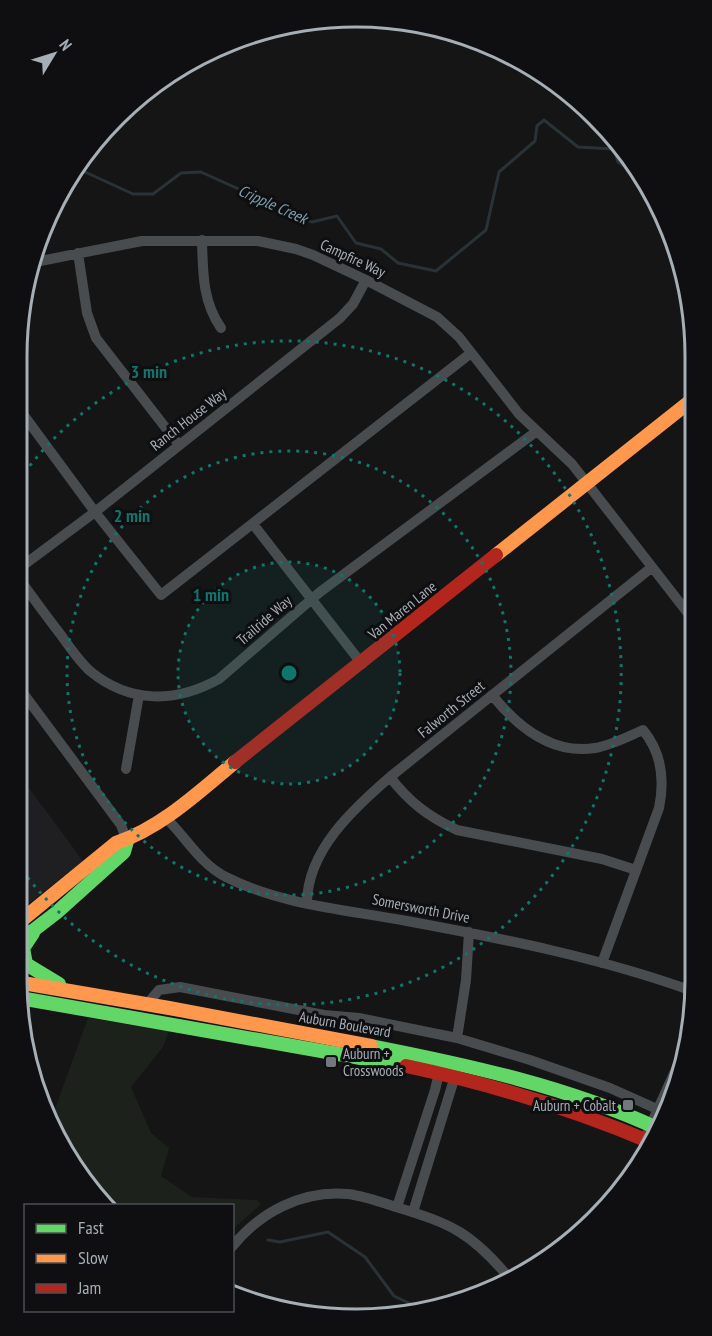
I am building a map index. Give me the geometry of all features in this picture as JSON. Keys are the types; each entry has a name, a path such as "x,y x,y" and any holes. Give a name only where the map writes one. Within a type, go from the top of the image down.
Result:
{"main road":[{"name":"Van Maren Lane","path":"27,915 116,843 127,841 165,817 362,664 685,405"},
{"name":"Van Maren Lane","path":"27,935 56,913 124,852 127,841"},
{"path":"56,913 56,905 78,884 79,873"},
{"path":"27,942 36,929"},
{"path":"27,965 72,990"},
{"name":"Auburn Boulevard","path":"27,983 383,1047 441,1067 455,1078 486,1084 587,1116 644,1139"},
{"name":"Auburn Boulevard","path":"28,999 322,1050 441,1067 459,1064 536,1084 651,1126"}],"street":[{"name":"Campfire Way","path":"41,261 127,242 237,239 278,244 313,255 437,317 448,326 471,353 519,414 558,449 587,482 685,610"},
{"path":"202,240 205,295 221,328"},
{"path":"78,253 87,313 96,338 179,445"},
{"name":"Ranch House Way","path":"27,563 95,512 340,318 353,304 366,280"},
{"path":"27,420 161,596 471,353"},
{"name":"Trailride Way","path":"27,590 79,660 89,670 117,688 139,695 163,697 186,694 219,679 312,598 537,431"},
{"path":"253,524 362,664"},
{"name":"Falworth Street","path":"307,903 308,886 315,866 337,830 350,814 390,777 651,568"},
{"path":"126,769 139,695"},
{"path":"492,695 504,710 526,729 559,746 596,748 643,730 659,759 662,780 659,808 602,963"},
{"path":"27,698 121,825 127,841"},
{"path":"390,777 414,805 457,830 602,859 636,870"},
{"name":"Somersworth Drive","path":"165,817 203,861 225,876 263,892 307,903 469,932 635,971 685,988"},
{"path":"457,1038 466,980 469,932"},
{"path":"148,1004 159,990 180,987 457,1038 610,1088 657,1109"},
{"path":"413,1212 459,1064"},
{"path":"397,1208 441,1067"},
{"path":"656,1115 669,1082"},
{"path":"234,1245 263,1216 296,1200 348,1194 413,1212 446,1224 472,1239 505,1273"}],"shaded area":[{"path":"27,785 83,861 27,905"},
{"path":"88,1018 169,1031 163,1047 131,1087 151,1133 169,1148 161,1176 192,1197 257,1200 261,1204 234,1228 234,1204 115,1204 82,1163 54,1111"}],"waterway":[{"name":"Cripple Creek","path":"83,171 133,194 153,194 181,173 201,172 312,222 337,216 356,243 381,249 398,263 436,271 486,230 499,172 535,141 537,126 544,120 578,147 611,149"},
{"name":"Cripple Creek","path":"616,154 618,162 624,166"},
{"path":"268,1240 280,1242 328,1232 365,1257 394,1296 411,1304"}],"traffic: fast":[{"path":"27,935 56,913 124,852 127,841"},
{"path":"27,942 33,933"},
{"path":"27,965 59,984"},
{"path":"28,999 406,1066"},
{"path":"371,1046 444,1061 554,1089 651,1126"}],"traffic: slow":[{"path":"496,555 685,405"},
{"path":"27,916 116,843 164,819 235,762"},
{"path":"27,984 371,1046"}],"traffic: jam":[{"path":"235,762 496,555"},
{"path":"406,1066 531,1098 644,1139"}],"place":[{"name":"Auburn + Crosswoods","path":"331,1062"},
{"name":"Auburn + Cobalt","path":"628,1105"}]}
